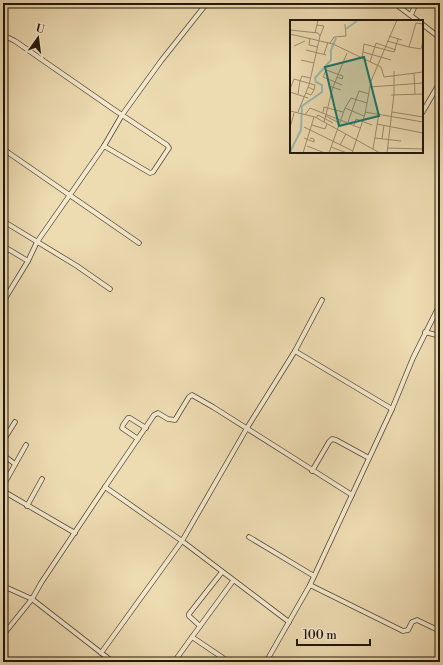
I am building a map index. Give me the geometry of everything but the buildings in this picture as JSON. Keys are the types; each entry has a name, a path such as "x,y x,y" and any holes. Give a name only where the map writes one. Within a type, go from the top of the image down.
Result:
{"street":[{"path":"3,302 38,242 104,146 122,115 161,61 207,3"},
{"path":"394,3 417,20"},
{"path":"411,15 416,3"},
{"path":"423,25 440,38"},
{"path":"3,41 6,38 15,41 167,145 168,149 153,172 150,173 104,146"},
{"path":"423,111 440,82"},
{"path":"3,149 139,243"},
{"path":"3,157 7,152"},
{"path":"3,221 110,289"},
{"path":"3,246 28,261"},
{"path":"101,653 182,541 247,428 295,350 322,300"},
{"path":"266,662 310,585 392,409 425,332 440,304"},
{"path":"425,332 440,336"},
{"path":"295,350 392,409"},
{"path":"3,635 32,599 105,487 156,413 171,421 175,420 189,397 192,395 352,495"},
{"path":"138,439 122,428 123,424 130,418 146,428"},
{"path":"3,441 15,422"},
{"path":"312,471 332,439 368,458"},
{"path":"3,486 26,445"},
{"path":"3,455 15,464"},
{"path":"27,506 42,479"},
{"path":"105,487 182,541 289,622"},
{"path":"3,491 75,533"},
{"path":"249,536 314,576"},
{"path":"200,626 190,618 189,614 222,572"},
{"path":"174,662 233,580"},
{"path":"310,585 403,631 408,630 412,622 416,621 438,630 440,621"},
{"path":"3,586 32,599 113,662"},
{"path":"192,637 229,662"}]}
